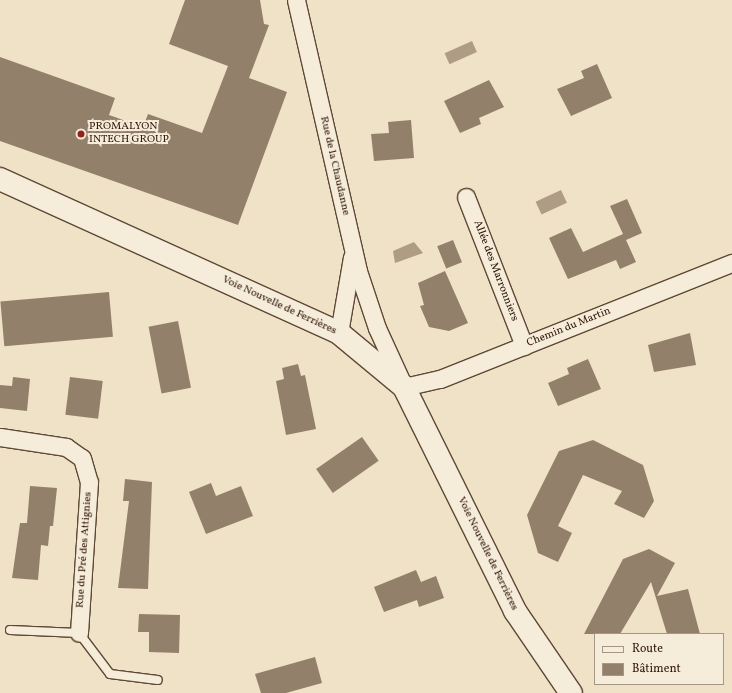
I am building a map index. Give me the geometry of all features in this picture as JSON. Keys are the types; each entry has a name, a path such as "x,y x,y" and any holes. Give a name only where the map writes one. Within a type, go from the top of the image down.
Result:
{"street":[{"name":"Rue de la Chaudanne","path":"296,0 354,251 339,333"},
{"name":"Voie Nouvelle de Ferrières","path":"0,179 339,333 404,387 515,611 571,693"},
{"name":"Allée des Marronniers","path":"466,197 524,346"},
{"path":"354,251 377,328 404,387"},
{"name":"Chemin du Martin","path":"404,387 440,379 732,263"},
{"name":"Rue du Pré des Attignies","path":"0,437 66,447 82,458 89,482 79,633"}],"lane":[{"path":"10,630 79,633 110,674 158,680"}],"shaded area":[{"path":"472,41 477,52 449,64 445,53"},
{"path":"561,190 567,203 542,215 536,202"},
{"path":"414,242 423,253 395,263 393,251"}],"building":[{"path":"185,0 260,0 264,24 269,25 249,78 287,92 238,225 0,141 0,57 115,98 109,115 143,127 148,114 202,133 228,66 169,44"},
{"path":"597,64 612,98 571,116 557,89 584,78 581,71"},
{"path":"489,80 504,107 479,118 481,124 460,133 444,101"},
{"path":"411,120 414,158 374,161 371,134 389,133 388,122"},
{"path":"627,199 642,233 626,240 636,262 620,269 616,260 568,279 549,238 571,228 583,252 623,234 610,206"},
{"path":"453,240 462,262 446,269 437,246"},
{"path":"445,271 468,323 449,331 429,327 420,306 424,305 418,283"},
{"path":"109,292 113,337 4,346 0,301"},
{"path":"178,321 191,388 162,393 149,327"},
{"path":"690,333 696,365 654,372 648,345"},
{"path":"588,359 601,389 558,406 548,383 569,374 567,368"},
{"path":"298,364 301,376 305,375 316,429 286,435 276,381 284,379 282,368"},
{"path":"13,377 30,379 27,411 0,408 0,385 12,386"},
{"path":"70,377 103,381 98,419 65,415"},
{"path":"362,437 379,461 333,493 316,469"},
{"path":"593,440 643,465 654,501 644,518 614,504 622,491 583,475 558,526 572,533 558,562 538,553 527,515 559,451"},
{"path":"125,479 152,482 148,589 118,588 129,501 123,501"},
{"path":"211,483 216,496 241,486 253,516 206,534 189,492"},
{"path":"30,486 57,488 53,526 50,526 48,546 41,545 38,580 12,578 20,523 27,523"},
{"path":"649,549 675,563 657,596 688,589 700,633 667,633 651,582 621,633 584,634 623,559"},
{"path":"416,570 421,582 436,576 444,598 419,607 417,600 384,612 374,587"},
{"path":"139,614 180,615 179,653 149,652 149,632 138,632"},
{"path":"315,657 322,683 286,693 261,693 255,674"}],"place":[{"name":"PROMALYON INTECH GROUP","path":"81,134"}]}
